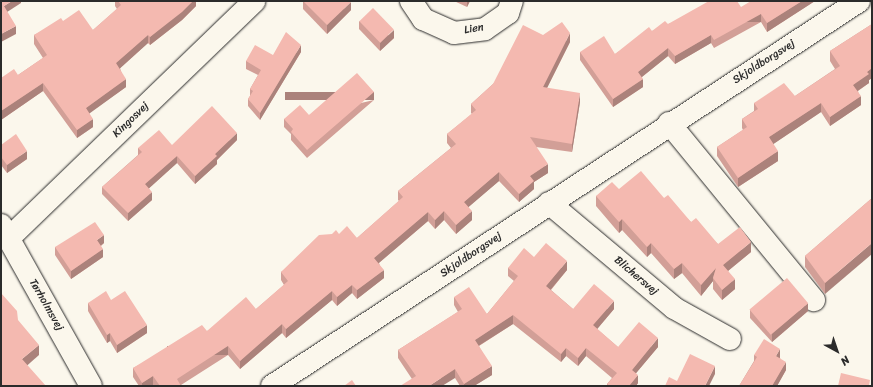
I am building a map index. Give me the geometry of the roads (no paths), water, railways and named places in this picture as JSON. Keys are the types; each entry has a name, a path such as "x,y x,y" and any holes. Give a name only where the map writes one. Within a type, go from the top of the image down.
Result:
{"street":[{"name":"Kingosvej","path":"5,232 254,1"},
{"name":"Lien","path":"412,1 423,19 454,33 485,29 508,13 512,1"},
{"name":"Skjoldborgsvej","path":"272,386 669,123 856,2"},
{"path":"669,123 814,300"},
{"name":"Blichersvej","path":"549,203 674,308 730,339"},
{"name":"Tørholmsvej","path":"5,232 91,386"}]}
